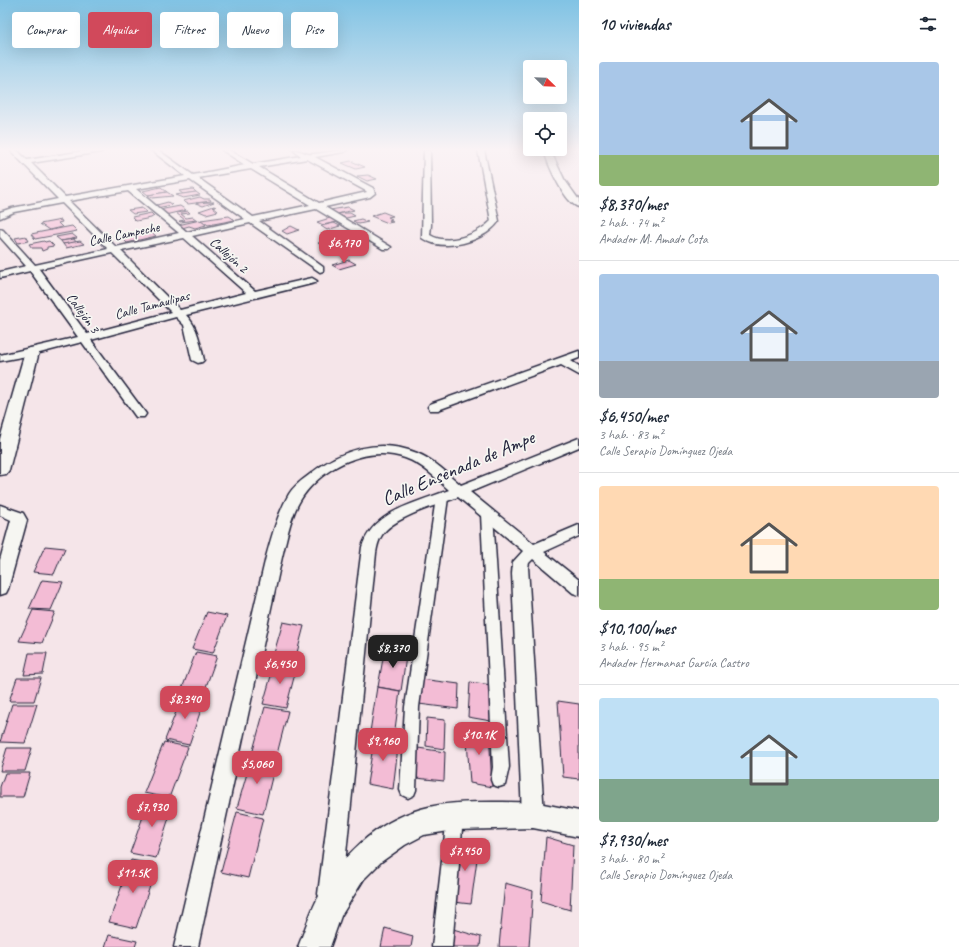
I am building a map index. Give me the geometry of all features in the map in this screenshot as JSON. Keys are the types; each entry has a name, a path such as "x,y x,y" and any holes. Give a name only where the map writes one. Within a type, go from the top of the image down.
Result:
{"street":[{"path":"57,194 179,314 191,328 198,360"},
{"path":"0,215 12,210 95,194"},
{"name":"Callejón 2","path":"137,194 186,235 254,295"},
{"path":"217,194 320,269"},
{"path":"299,194 386,247"},
{"name":"Calle Campeche","path":"0,275 253,221 369,194"},
{"path":"427,194 427,225 425,236 439,243 452,242 477,234 492,226 495,221 490,194"},
{"path":"571,194 579,205"},
{"name":"Callejón 3","path":"0,232 33,268 140,414"},
{"name":"Calle Tamaulipas","path":"0,358 32,352 312,281"},
{"path":"0,470 32,352"},
{"path":"434,407 579,354"},
{"path":"562,360 579,371"},
{"name":"Calle Ensenada de Ampe","path":"329,907 370,542 382,524 579,442"},
{"path":"186,947 282,527 297,494 324,468 347,455 375,450 396,451 418,458 579,589"},
{"path":"408,790 412,706 442,498"},
{"path":"0,510 18,516 19,520 0,589"},
{"path":"487,514 501,767 499,780"},
{"path":"533,814 520,570 521,561 525,556 579,530"},
{"path":"314,947 329,907 354,869 371,852 395,836 421,822 455,817 533,814 579,824"},
{"path":"442,947 455,817"}],"building":[{"path":"170,194 173,196 152,198 148,195"},
{"path":"199,194 200,195 183,198 175,195"},
{"path":"200,197 210,199 211,201 188,204 183,201"},
{"path":"168,202 172,205 156,208 153,206"},
{"path":"214,202 203,206 196,203"},
{"path":"180,206 186,210 165,215 159,210"},
{"path":"214,206 216,207 213,207 218,211 206,214 199,211"},
{"path":"348,207 354,210 337,214 330,210"},
{"path":"142,208 147,212 133,214 128,210"},
{"path":"188,211 190,213 181,214 186,218 193,217 197,220 180,222 179,221 185,220 176,213"},
{"path":"383,212 393,216 388,217 392,219 389,220 393,222 388,223 371,216"},
{"path":"151,213 154,216 151,218 136,221 132,217"},
{"path":"350,213 355,216 346,218 337,214"},
{"path":"229,216 235,220 208,225 201,220"},
{"path":"330,218 337,222 323,225 317,222"},
{"path":"361,219 368,222 359,224 353,221"},
{"path":"61,220 62,222 58,223 62,227 49,230 40,224"},
{"path":"200,220 206,225 195,228 189,226 182,228 178,225"},
{"path":"334,223 340,226 327,230 321,226"},
{"path":"72,226 77,231 35,239 31,234"},
{"path":"291,226 299,230 287,234 282,231"},
{"path":"150,231 156,236 127,243 121,237"},
{"path":"355,233 363,237 349,241 341,237"},
{"path":"72,234 77,238 61,241 56,237"},
{"path":"26,236 29,241 18,243 15,238"},
{"path":"74,239 76,242 63,244 61,241"},
{"path":"49,241 54,246 47,247 47,249 42,251 41,248 32,248 29,244"},
{"path":"80,241 84,244 66,248 63,244"},
{"path":"333,241 338,244 324,247 318,243"},
{"path":"349,260 356,264 339,269 332,265"},
{"path":"45,546 65,548 54,574 33,572"},
{"path":"42,580 63,582 51,610 29,609"},
{"path":"33,610 55,612 42,643 19,641"},
{"path":"207,612 227,616 213,653 192,649"},
{"path":"283,622 304,626 294,664 272,660"},
{"path":"385,647 407,650 401,691 378,687"},
{"path":"196,652 217,656 202,698 180,694"},
{"path":"29,653 47,653 43,674 24,675"},
{"path":"275,662 297,666 286,708 263,704"},
{"path":"17,678 41,678 34,701 9,701"},
{"path":"421,679 459,684 458,709 419,704"},
{"path":"470,682 492,685 491,721 468,717"},
{"path":"377,687 400,691 394,737 370,732"},
{"path":"183,694 205,698 189,745 165,740"},
{"path":"558,701 579,704 579,779 563,777"},
{"path":"12,704 37,704 25,743 0,742"},
{"path":"265,707 288,711 276,758 252,754"},
{"path":"427,718 445,720 444,749 426,746"},
{"path":"466,726 489,730 492,787 470,783"},
{"path":"375,734 399,739 393,789 367,784"},
{"path":"164,742 188,747 169,798 144,793"},
{"path":"7,748 32,748 25,771 0,771"},
{"path":"418,748 445,752 444,781 416,778"},
{"path":"252,756 276,761 263,814 237,808"},
{"path":"5,773 30,773 23,797 0,797 0,787"},
{"path":"150,797 174,802 156,858 130,853"},
{"path":"237,812 263,818 248,878 221,872"},
{"path":"546,837 573,845 570,910 541,901"},
{"path":"458,842 479,844 471,904 453,902"},
{"path":"131,860 157,865 136,928 109,922"},
{"path":"505,883 533,891 529,947 499,947"},
{"path":"385,928 413,936 411,947 381,947"},
{"path":"453,929 481,937 480,947 451,947"},
{"path":"109,935 137,941 135,947 105,947"}]}
